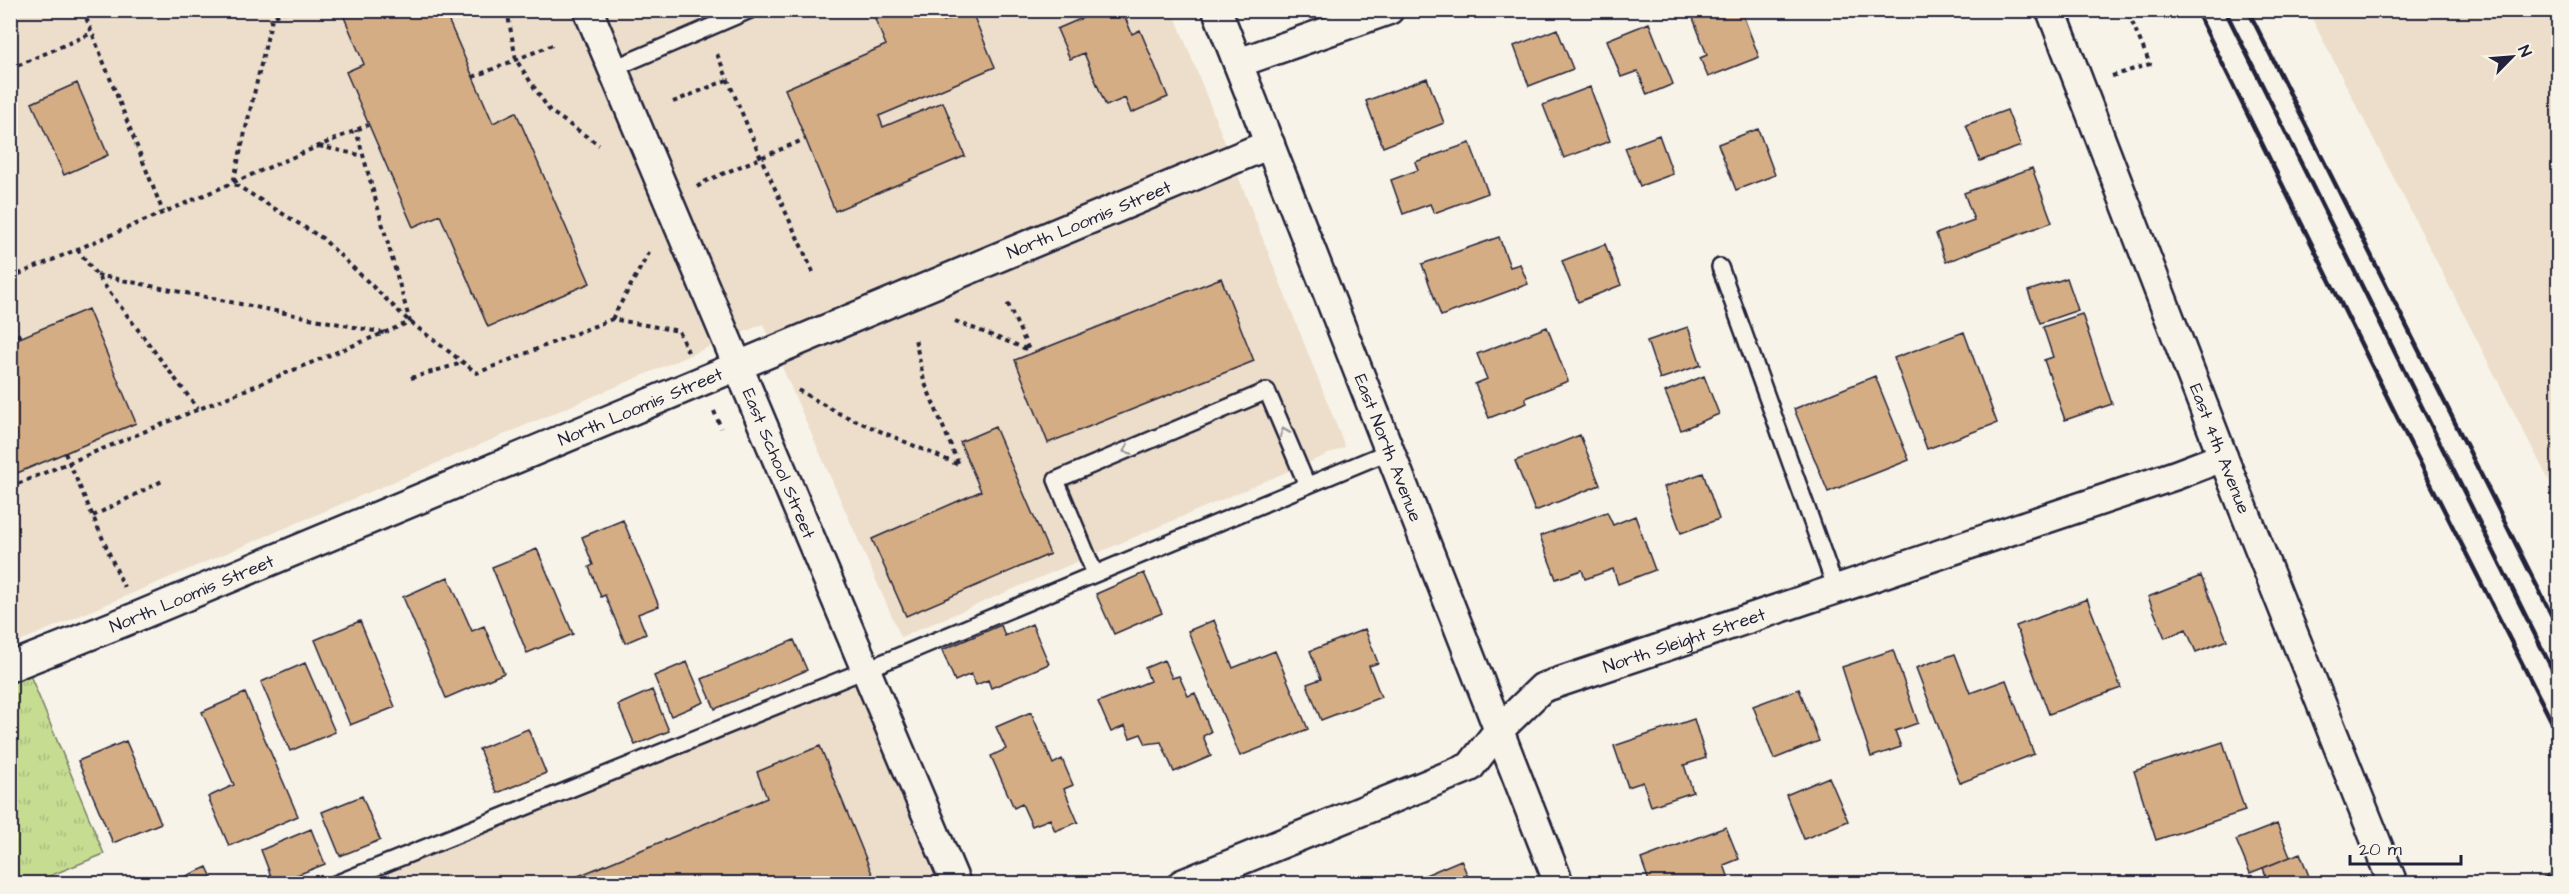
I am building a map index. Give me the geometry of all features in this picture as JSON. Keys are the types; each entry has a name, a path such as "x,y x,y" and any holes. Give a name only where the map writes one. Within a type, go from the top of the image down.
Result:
{"street":[{"name":"East School Street","path":"588,10 956,884"},
{"name":"East North Avenue","path":"1218,10 1559,884"},
{"path":"1238,63 1389,10"},
{"name":"East 4th Avenue","path":"2050,10 2223,457 2393,884"},
{"name":"North Loomis Street","path":"10,667 136,617 1270,144"},
{"name":"North Sleight Street","path":"1182,884 1470,767 1499,730 1542,688 2223,457"}],"lane":[{"path":"612,69 750,10"},
{"path":"1720,267 1836,589"},
{"path":"1095,574 1056,480 1267,391 1306,485"},
{"path":"335,884 866,670 1390,451"}],"path":[{"path":"83,10 164,212"},
{"path":"233,183 274,10"},
{"path":"272,18 287,10"},
{"path":"507,10 516,60 550,111 599,145"},
{"path":"2106,78 2150,64 2127,10"},
{"path":"706,29 813,272"},
{"path":"10,69 92,33"},
{"path":"473,77 555,44"},
{"path":"674,102 728,80"},
{"path":"10,278 368,124"},
{"path":"356,130 410,322"},
{"path":"612,319 661,234 670,208 706,181 805,139"},
{"path":"318,146 364,156"},
{"path":"233,183 322,238 410,322 477,373 612,319 680,331"},
{"path":"77,249 198,410"},
{"path":"97,274 384,333"},
{"path":"955,321 1029,350 1006,300"},
{"path":"10,317 21,338"},
{"path":"10,487 410,322"},
{"path":"798,390 837,413 959,465 924,381 915,339"},
{"path":"411,378 463,363"},
{"path":"65,453 136,617"},
{"path":"93,516 164,480"}],"shaded area":[{"path":"11,11 1173,11 1345,447 901,637 763,324 11,645"},
{"path":"2308,11 2558,11 2558,498"},
{"path":"855,673 941,884 335,884"}],"green space":[{"path":"30,675 104,854 32,883 11,883 11,684"}],"building":[{"path":"341,10 444,10 493,123 516,112 590,283 488,327 440,215 413,227 346,72 364,64"},
{"path":"895,10 940,10 944,21 971,10 995,67 879,116 883,127 943,102 965,156 835,211 785,89 886,45 875,19"},
{"path":"1101,10 1122,10 1132,34 1140,30 1168,97 1131,113 1125,98 1106,106 1084,53 1070,59 1057,29"},
{"path":"1690,10 1741,10 1759,57 1708,77 1700,58 1707,55"},
{"path":"1649,23 1673,84 1647,95 1638,71 1621,77 1607,40"},
{"path":"1557,29 1573,69 1529,86 1514,46"},
{"path":"1427,78 1444,123 1383,147 1366,101"},
{"path":"77,83 108,155 64,175 32,103"},
{"path":"1590,87 1610,141 1564,158 1543,105"},
{"path":"2007,110 2021,146 1980,161 1966,125"},
{"path":"1758,129 1775,175 1736,190 1718,144"},
{"path":"1659,135 1673,174 1640,186 1625,148"},
{"path":"1470,143 1488,193 1434,213 1430,204 1403,214 1391,180 1418,170 1415,162"},
{"path":"2032,168 2052,222 1946,262 1936,234 1974,220 1964,193"},
{"path":"1499,237 1510,267 1520,264 1528,284 1441,316 1422,264"},
{"path":"1605,244 1621,285 1578,302 1562,261"},
{"path":"1221,278 1254,361 1048,443 1015,360"},
{"path":"2067,278 2078,310 2040,323 2028,291"},
{"path":"88,309 136,423 10,476 10,342"},
{"path":"2082,314 2112,404 2065,420 2044,360 2053,357 2043,327"},
{"path":"1547,327 1568,381 1525,398 1527,403 1489,418 1475,384 1487,379 1477,354"},
{"path":"1688,327 1701,365 1660,379 1647,341"},
{"path":"1964,332 1997,423 1927,449 1894,358"},
{"path":"1704,376 1719,414 1681,430 1665,392"},
{"path":"1875,376 1909,460 1828,492 1794,409"},
{"path":"995,427 1050,554 906,616 872,539 981,491 960,442"},
{"path":"1580,435 1600,485 1535,511 1515,461"},
{"path":"1703,473 1719,519 1681,533 1664,487"},
{"path":"1607,512 1613,525 1635,516 1655,570 1618,584 1613,569 1585,579 1582,570 1556,579 1540,536"},
{"path":"623,520 659,606 638,614 646,634 625,643 605,595 601,597 589,567 593,565 582,537"},
{"path":"537,549 573,634 527,653 492,567"},
{"path":"1144,573 1162,613 1114,634 1096,594"},
{"path":"2201,576 2227,640 2196,652 2186,629 2165,638 2148,597"},
{"path":"448,577 472,631 484,626 504,673 446,698 403,597"},
{"path":"2087,599 2121,688 2049,714 2016,626"},
{"path":"1214,620 1233,668 1275,651 1308,729 1240,756 1188,631"},
{"path":"360,621 395,707 350,725 315,640"},
{"path":"1032,624 1049,664 991,688 988,680 976,685 971,674 955,681 942,650 1001,625 1005,636"},
{"path":"1365,629 1378,663 1369,666 1381,697 1321,720 1307,684 1321,679 1310,651"},
{"path":"794,640 807,670 715,709 702,679"},
{"path":"1893,650 1918,723 1895,731 1901,747 1871,757 1842,667"},
{"path":"1955,654 1970,693 2006,680 2034,754 1960,783 1916,668"},
{"path":"1164,660 1172,678 1179,676 1188,696 1195,693 1211,732 1203,736 1211,756 1174,772 1161,742 1146,744 1141,734 1130,738 1125,726 1111,732 1098,702 1150,681 1145,668"},
{"path":"687,662 704,702 671,716 654,676"},
{"path":"305,663 335,732 290,751 261,682"},
{"path":"1799,689 1819,741 1774,759 1753,706"},
{"path":"652,690 669,731 635,745 618,705"},
{"path":"245,693 298,816 229,846 208,797 234,785 202,712"},
{"path":"1031,712 1053,764 1062,759 1073,785 1064,789 1078,822 1055,831 1050,819 1032,826 1022,804 1014,808 991,756 1006,749 996,727"},
{"path":"1694,719 1706,758 1684,765 1693,792 1651,806 1643,782 1628,787 1614,746"},
{"path":"528,729 546,773 497,793 479,749"},
{"path":"126,741 161,823 113,843 78,761"},
{"path":"2223,742 2245,811 2156,840 2134,771"},
{"path":"820,746 873,876 855,884 559,884 767,798 757,772"},
{"path":"1829,777 1848,821 1804,839 1786,795"},
{"path":"362,796 380,840 340,856 322,812"},
{"path":"2277,824 2290,857 2250,873 2236,840"},
{"path":"1726,827 1739,859 1724,865 1731,884 1650,884 1641,859"},
{"path":"311,829 325,864 274,884 261,850"},
{"path":"2300,853 2312,884 2269,884 2263,868"},
{"path":"1461,860 1471,884 1410,884 1409,882"},
{"path":"207,867 215,884 176,884 175,881"},
{"path":"2549,875 2553,884 2533,884"}],"railway":[{"path":"2196,10 2406,435 2558,734"},
{"path":"2225,10 2558,681"},
{"path":"2248,10 2558,628"}]}
